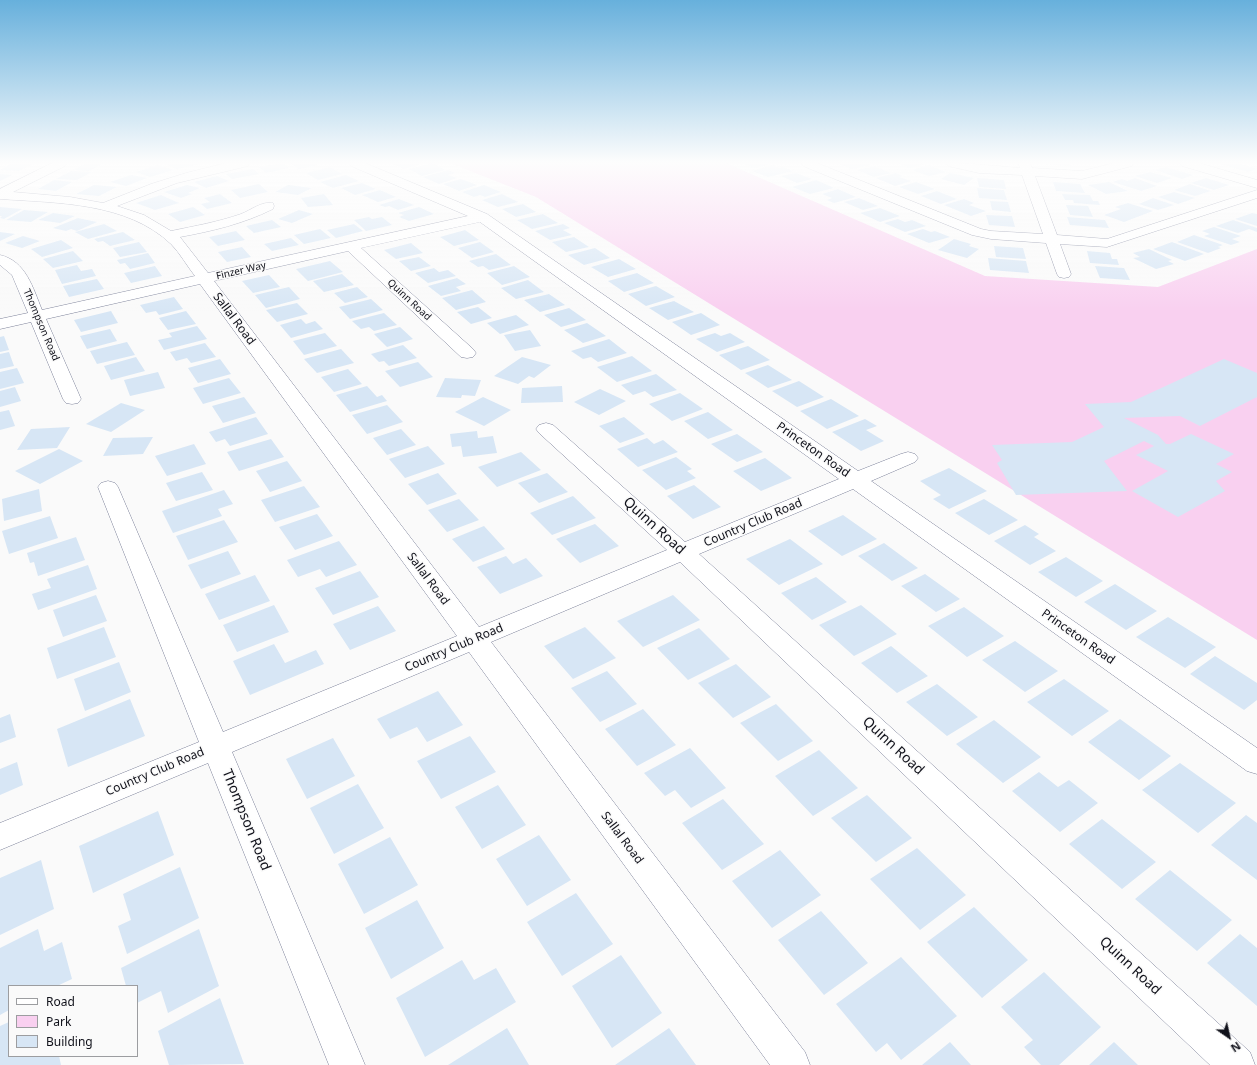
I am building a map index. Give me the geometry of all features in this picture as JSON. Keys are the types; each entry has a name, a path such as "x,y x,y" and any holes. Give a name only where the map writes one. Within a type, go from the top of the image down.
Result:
{"street":[{"name":"Sallal Road","path":"122,213 138,218 171,235 177,242 792,1065"},
{"path":"171,235 191,232 248,216 255,213"},
{"name":"Princeton Road","path":"472,213 482,217 1257,764"},
{"path":"929,213 977,232 992,235 1099,243 1115,241 1201,213"},
{"path":"1041,213 1064,274"},
{"name":"Finzer Way","path":"0,324 482,217"},
{"name":"Quinn Road","path":"352,246 467,353"},
{"name":"Thompson Road","path":"0,259 9,264 19,273 72,399"},
{"name":"Quinn Road","path":"546,429 684,553 1237,1065"},
{"name":"Country Club Road","path":"0,837 684,553 908,458"},
{"name":"Thompson Road","path":"108,487 347,1065"}],"green space":[{"path":"562,213 840,213 985,276 1158,287 1257,249 1257,640"}],"building":[{"path":"0,213 15,213 4,219 0,218 2,216 0,216"},
{"path":"19,213 47,213 31,222 6,220"},
{"path":"53,213 75,216 60,223 38,220"},
{"path":"202,213 205,215 180,222 168,214"},
{"path":"293,213 313,214 292,223 278,219"},
{"path":"398,213 431,213 434,214 409,221 399,217 404,215"},
{"path":"508,213 533,213 516,217"},
{"path":"860,213 892,213 900,216 880,222"},
{"path":"963,213 981,213 971,216"},
{"path":"1069,213 1091,213 1093,217 1070,215"},
{"path":"1111,213 1149,213 1124,222 1104,215"},
{"path":"1252,213 1257,214 1257,226 1235,219"},
{"path":"543,214 558,223 532,229 517,220"},
{"path":"986,215 1012,216 1015,227 989,225"},
{"path":"369,217 372,219 382,217 392,225 366,231 354,220"},
{"path":"1067,217 1105,220 1109,228 1070,225"},
{"path":"78,218 97,222 77,231 71,229 66,231 53,228"},
{"path":"898,219 905,222 912,220 926,226 905,232 884,223"},
{"path":"272,220 281,227 254,233 246,226"},
{"path":"1233,220 1257,228 1257,232 1249,229 1238,233 1216,226"},
{"path":"104,224 117,231 88,239 75,232"},
{"path":"354,224 363,231 336,238 327,230"},
{"path":"563,224 570,228 563,230 572,235 550,240 535,231"},
{"path":"1214,227 1241,236 1232,239 1240,242 1231,245 1204,236 1210,234 1202,231"},
{"path":"320,229 331,238 304,244 294,235"},
{"path":"923,229 931,232 935,231 950,237 929,243 907,234"},
{"path":"465,230 479,240 454,246 440,237"},
{"path":"236,231 245,240 218,246 209,237"},
{"path":"0,232 15,234 0,241"},
{"path":"123,232 135,240 110,246 103,241 98,242 94,239"},
{"path":"1194,235 1223,245 1218,247 1221,248 1208,253 1177,242"},
{"path":"23,236 40,241 22,248 5,243"},
{"path":"574,237 589,247 566,252 552,242"},
{"path":"291,238 299,245 272,251 264,244"},
{"path":"954,239 971,244 969,246 979,249 967,258 938,250"},
{"path":"61,240 73,248 42,257 31,249"},
{"path":"139,242 147,252 120,257 113,248"},
{"path":"480,242 494,252 472,258 458,248"},
{"path":"1172,242 1204,254 1185,261 1153,249"},
{"path":"411,243 423,253 396,259 384,250"},
{"path":"994,246 1023,248 1026,259 996,257"},
{"path":"242,247 251,257 227,262 218,252"},
{"path":"595,248 610,258 584,265 568,255"},
{"path":"1149,249 1172,260 1168,261 1174,264 1156,269 1133,258 1140,257 1133,253"},
{"path":"73,251 83,261 53,268 43,259"},
{"path":"1087,251 1110,253 1112,259 1117,259 1119,265 1090,263"},
{"path":"148,253 155,263 130,269 125,263 120,264 117,260"},
{"path":"496,254 511,265 489,270 483,266 478,267 469,261"},
{"path":"419,257 431,266 411,271 399,261"},
{"path":"988,258 1026,261 1029,273 990,270"},
{"path":"619,259 636,269 608,277 591,267"},
{"path":"330,261 343,272 308,281 296,269"},
{"path":"77,265 81,271 92,269 96,276 62,284 55,270"},
{"path":"155,266 162,276 131,283 124,273"},
{"path":"514,266 530,277 502,285 487,273"},
{"path":"1095,266 1124,268 1130,280 1100,278"},
{"path":"434,268 439,272 448,270 456,276 428,283 415,273"},
{"path":"637,273 654,283 624,292 608,281"},
{"path":"342,274 354,285 324,292 313,281"},
{"path":"269,275 280,287 253,293 242,281"},
{"path":"457,278 466,284 456,287 461,291 441,296 428,286"},
{"path":"97,279 104,289 69,297 63,286"},
{"path":"528,280 544,292 516,299 501,288"},
{"path":"656,286 675,297 646,306 628,294"},
{"path":"289,287 300,299 266,308 255,295"},
{"path":"357,287 368,297 345,303 334,293"},
{"path":"472,290 486,302 456,310 442,298"},
{"path":"549,294 565,305 540,312 524,300"},
{"path":"174,297 183,309 159,315 156,311 146,313 140,305"},
{"path":"371,299 383,310 350,319 339,307"},
{"path":"674,301 694,312 668,320 649,308"},
{"path":"297,303 308,314 277,322 266,310"},
{"path":"478,307 492,318 471,324 457,312"},
{"path":"569,308 586,320 561,327 544,315"},
{"path":"111,311 118,323 81,332 74,320"},
{"path":"186,311 196,324 168,330 159,318"},
{"path":"384,313 397,325 374,331 369,327 361,329 352,321"},
{"path":"701,313 720,325 691,335 672,322"},
{"path":"516,315 529,325 500,334 487,323"},
{"path":"301,319 306,324 315,321 323,329 291,338 280,325"},
{"path":"587,323 606,336 583,343 564,330"},
{"path":"197,326 207,339 164,350 158,340 172,337 169,333"},
{"path":"400,327 413,339 387,347 374,334"},
{"path":"110,329 117,341 87,349 80,336"},
{"path":"530,330 541,346 515,351 504,335"},
{"path":"325,333 337,346 304,355 293,341"},
{"path":"715,333 721,336 730,333 745,342 717,352 696,339"},
{"path":"4,336 9,350 0,352 0,337"},
{"path":"609,339 627,353 598,362 591,357 583,359 571,351"},
{"path":"127,342 135,355 97,364 90,351"},
{"path":"205,343 216,357 191,363 187,358 176,361 170,352"},
{"path":"403,345 417,358 389,366 384,361 379,362 371,354"},
{"path":"748,346 770,360 741,370 719,355"},
{"path":"341,349 354,363 317,373 304,359"},
{"path":"9,352 14,366 0,369 0,354"},
{"path":"632,356 652,371 617,382 597,367"},
{"path":"136,357 145,371 111,380 104,366"},
{"path":"522,357 551,365 534,378 529,376 518,384 494,376"},
{"path":"220,359 231,374 198,383 188,368"},
{"path":"1224,359 1257,373 1257,397 1200,426 1180,416 1124,418 1158,435 1166,444 1170,444 1191,434 1234,454 1216,464 1232,472 1216,481 1225,491 1178,517 1132,491 1168,471 1136,455 1154,446 1144,441 1104,461 1127,491 1016,495 997,463 1002,460 992,445 1072,442 1104,427 1085,404 1131,402"},
{"path":"418,362 433,377 400,387 385,371"},
{"path":"768,365 792,380 768,388 745,373"},
{"path":"17,368 24,383 0,389 0,372"},
{"path":"348,369 362,384 334,392 321,377"},
{"path":"158,372 165,388 130,396 124,380"},
{"path":"656,374 677,390 653,397 645,391 633,395 621,385"},
{"path":"229,378 241,393 203,404 193,388"},
{"path":"445,378 481,380 475,396 462,395 461,398 436,397"},
{"path":"799,381 824,397 797,407 772,391"},
{"path":"367,386 377,397 382,395 387,401 350,412 336,395"},
{"path":"562,386 563,402 521,403 522,388"},
{"path":"15,387 21,401 0,407 0,391"},
{"path":"600,389 626,401 599,415 574,402"},
{"path":"680,393 703,409 672,421 649,404"},
{"path":"244,397 256,413 223,423 212,406"},
{"path":"483,397 511,410 484,426 455,412"},
{"path":"831,399 859,416 827,429 800,411"},
{"path":"121,403 145,410 111,432 86,424"},
{"path":"387,405 403,422 367,434 352,415"},
{"path":"9,410 15,426 0,430 0,412"},
{"path":"708,412 733,430 708,439 684,421"},
{"path":"256,417 268,434 230,446 225,439 216,442 209,432"},
{"path":"624,417 645,434 620,443 599,426"},
{"path":"865,419 877,426 866,430 884,441 861,451 832,432"},
{"path":"70,427 57,448 17,450 31,429"},
{"path":"401,429 416,445 387,455 373,438"},
{"path":"477,431 478,438 493,436 497,453 463,457 461,446 452,447 450,434"},
{"path":"737,434 763,452 737,462 711,444"},
{"path":"153,437 143,454 103,456 113,438"},
{"path":"647,438 654,444 663,440 678,452 638,467 617,449"},
{"path":"271,439 284,457 239,471 227,452"},
{"path":"194,444 206,464 167,476 155,456"},
{"path":"428,446 445,464 405,478 389,459"},
{"path":"59,449 83,461 40,484 15,471"},
{"path":"521,452 541,470 497,487 478,467"},
{"path":"676,457 692,469 687,471 696,478 666,490 642,470"},
{"path":"765,458 792,478 761,491 733,471"},
{"path":"287,461 302,481 270,492 256,471"},
{"path":"949,468 987,491 949,509 933,499 941,495 920,481"},
{"path":"202,472 213,490 176,501 166,483"},
{"path":"438,473 457,494 427,505 408,484"},
{"path":"547,473 568,492 539,503 518,483"},
{"path":"694,485 721,507 693,519 667,496"},
{"path":"304,486 320,507 275,522 261,500"},
{"path":"39,489 42,511 4,521 2,499"},
{"path":"224,490 233,504 218,509 222,516 173,533 162,511"},
{"path":"573,496 596,518 552,535 530,513"},
{"path":"459,499 479,520 447,532 428,510"},
{"path":"984,499 1018,520 989,535 955,513"},
{"path":"317,514 333,536 295,550 279,527"},
{"path":"843,515 877,539 842,556 808,531"},
{"path":"50,516 58,538 9,554 2,531"},
{"path":"224,520 238,542 188,560 176,536"},
{"path":"595,524 619,546 580,563 556,539"},
{"path":"1025,525 1039,534 1034,537 1056,551 1030,565 994,541"},
{"path":"484,526 505,549 473,562 452,539"},
{"path":"76,537 85,560 38,576 34,562 30,563 27,553"},
{"path":"790,539 823,564 779,585 746,559"},
{"path":"339,541 357,565 326,577 320,569 298,577 287,560"},
{"path":"884,543 918,568 892,581 858,556"},
{"path":"228,551 241,574 201,589 188,565"},
{"path":"506,556 513,564 526,558 543,576 500,594 477,567"},
{"path":"1066,557 1103,581 1076,597 1038,572"},
{"path":"88,565 97,589 38,610 32,594 51,588 47,579"},
{"path":"360,571 379,597 333,615 315,588"},
{"path":"925,574 960,599 936,612 901,586"},
{"path":"255,575 270,601 219,620 205,594"},
{"path":"816,577 847,602 812,620 781,593"},
{"path":"1115,584 1157,611 1126,630 1084,602"},
{"path":"96,595 107,621 63,637 53,610"},
{"path":"673,595 700,620 643,647 617,621"},
{"path":"274,605 289,632 237,652 223,625"},
{"path":"861,605 897,634 854,656 819,625"},
{"path":"378,606 396,631 350,650 333,624"},
{"path":"964,607 1004,636 967,657 928,626"},
{"path":"1168,617 1216,647 1185,668 1136,637"},
{"path":"104,627 116,657 57,679 47,648"},
{"path":"585,627 616,658 573,679 544,646"},
{"path":"699,628 730,659 688,680 657,648"},
{"path":"1015,641 1058,671 1025,692 982,660"},
{"path":"274,644 285,663 316,650 324,664 250,695 233,661"},
{"path":"891,646 928,676 897,693 861,663"},
{"path":"1215,656 1257,683 1257,700 1244,710 1190,674"},
{"path":"119,662 131,692 85,711 74,679"},
{"path":"736,664 771,697 733,718 698,683"},
{"path":"607,671 637,704 600,722 571,688"},
{"path":"1064,679 1109,711 1072,736 1027,702"},
{"path":"937,684 978,717 947,736 906,702"},
{"path":"438,691 463,725 427,742 417,727 390,739 377,719"},
{"path":"130,699 145,736 68,767 57,729"},
{"path":"776,704 813,741 778,761 740,723"},
{"path":"643,709 676,745 637,766 605,729"},
{"path":"10,714 16,737 0,743 0,718"},
{"path":"1120,719 1171,756 1139,780 1088,742"},
{"path":"994,720 1041,757 1003,783 956,744"},
{"path":"470,736 496,772 441,799 417,761"},
{"path":"333,738 355,776 307,799 286,759"},
{"path":"690,748 726,788 691,808 675,790 665,796 644,773"},
{"path":"819,750 858,788 813,816 775,776"},
{"path":"17,762 23,785 0,795 0,769"},
{"path":"1180,763 1236,803 1198,833 1142,790"},
{"path":"1039,772 1058,787 1069,780 1098,803 1060,832 1012,791"},
{"path":"358,784 384,828 334,854 310,808"},
{"path":"498,785 526,825 482,849 455,807"},
{"path":"867,795 912,838 876,862 831,818"},
{"path":"723,799 764,844 722,870 682,823"},
{"path":"158,811 174,855 93,893 79,846"},
{"path":"1246,815 1257,823 1257,880 1211,845"},
{"path":"1102,819 1156,862 1122,889 1069,844"},
{"path":"539,835 571,880 527,906 496,859"},
{"path":"390,837 418,885 364,914 338,864"},
{"path":"917,848 966,895 920,930 870,879"},
{"path":"780,850 821,895 772,928 732,881"},
{"path":"41,860 54,909 0,935 0,878"},
{"path":"180,867 199,918 127,954 118,926 131,920 123,894"},
{"path":"1170,870 1232,920 1197,951 1135,899"},
{"path":"576,893 613,944 562,976 527,922"},
{"path":"417,900 444,948 391,979 365,928"},
{"path":"974,907 1028,960 982,998 927,942"},
{"path":"821,911 868,963 824,995 778,940"},
{"path":"38,929 44,951 62,942 72,979 59,985 8,985 8,1011 0,1015 0,948"},
{"path":"199,929 219,986 168,1013 161,991 138,1002 138,985 126,985 121,968"},
{"path":"1240,934 1257,948 1257,1006 1207,963"},
{"path":"621,955 662,1013 612,1048 572,986"},
{"path":"901,957 957,1016 901,1060 887,1043 876,1052 836,1004"},
{"path":"462,960 474,980 496,968 516,1002 425,1057 396,998"},
{"path":"1044,972 1101,1027 1059,1065 1041,1065 1024,1047 1033,1040 1001,1007"},
{"path":"220,998 244,1064 169,1065 158,1031"},
{"path":"8,1022 8,1057 59,1057 61,1065 0,1065 0,1026"},
{"path":"507,1028 529,1065 448,1065"},
{"path":"669,1028 696,1065 615,1065"},
{"path":"950,1042 971,1065 922,1065"},
{"path":"1114,1042 1138,1065 1089,1065"}]}
